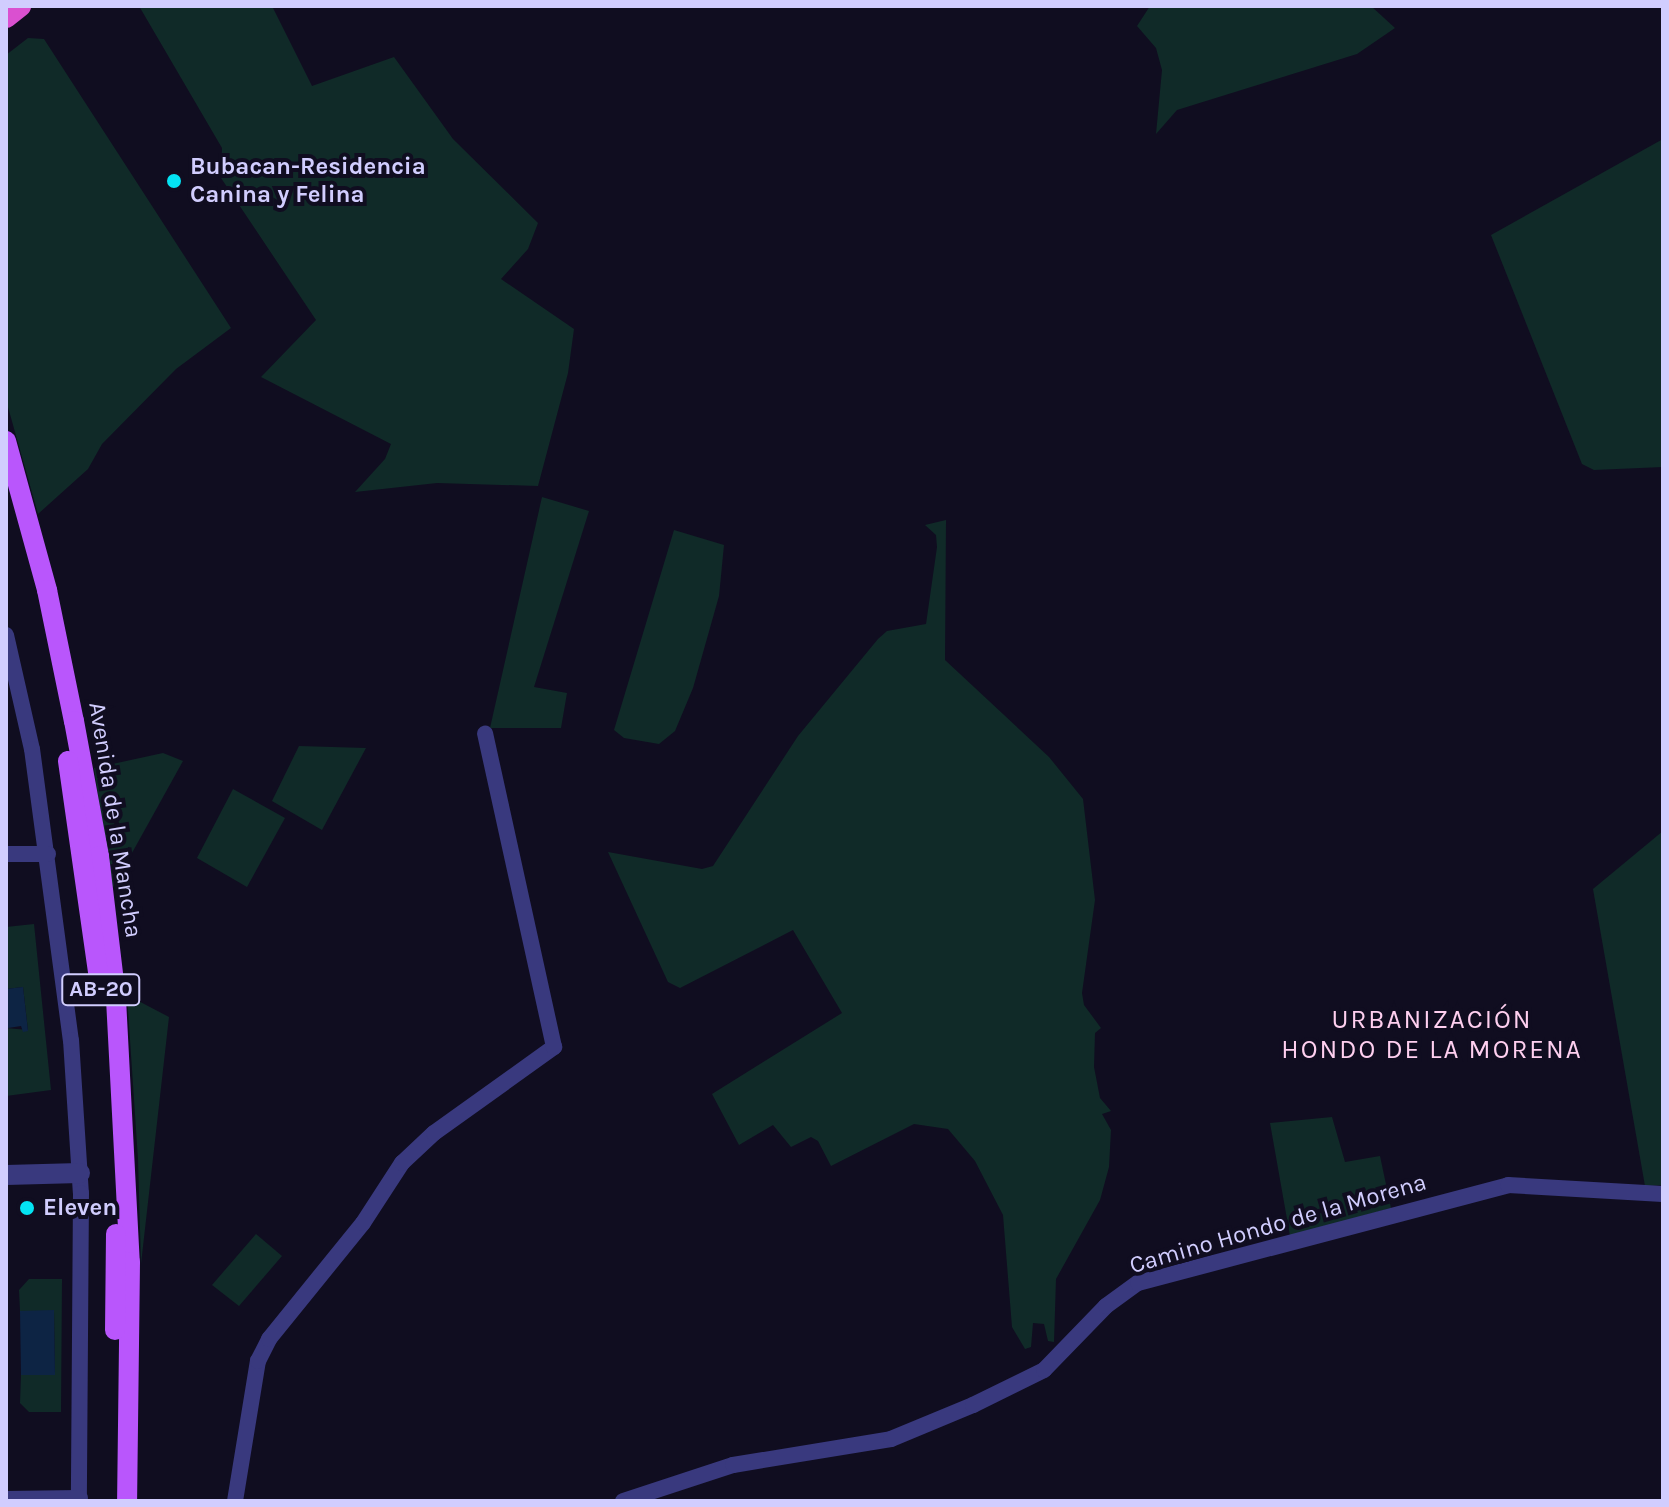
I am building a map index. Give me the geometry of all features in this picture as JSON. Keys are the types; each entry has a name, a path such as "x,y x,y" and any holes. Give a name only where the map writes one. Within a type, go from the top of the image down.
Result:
{"highway":[{"path":"6,17 20,6"}],"main road":[{"name":"Avenida de la Mancha","path":"6,441 44,577 99,856 116,999 130,1262 127,1501"},
{"name":"Avenida de la Mancha","path":"6,488 38,606 66,747 102,1000 116,1254 113,1501"}],"street":[{"path":"6,635 48,854 71,1040 80,1173 80,1500 6,1499"},
{"path":"235,1501 258,1361 269,1339 363,1223 402,1163 445,1125 534,1066 554,1047 485,733"},
{"path":"6,854 48,854"},
{"path":"6,1175 80,1173"},
{"name":"Camino Hondo de la Morena","path":"623,1501 733,1465 891,1439 960,1410 1044,1370 1106,1306 1138,1283 1508,1185 1663,1194"}],"green space":[{"path":"139,6 272,6 312,86 394,57 453,139 538,223 528,249 501,279 574,329 568,373 538,486 437,483 355,492 385,459 391,444 261,377 316,320 221,178 222,148"},
{"path":"1150,6 1371,6 1395,28 1357,54 1177,110 1156,134 1162,70 1156,48 1137,26"},
{"path":"28,38 44,39 231,328 176,369 102,444 88,469 38,514 6,400 6,55"},
{"path":"1663,139 1663,467 1594,470 1582,464 1491,235"},
{"path":"542,497 589,511 534,687 567,693 561,728 490,728"},
{"path":"946,520 945,660 1049,757 1083,799 1095,900 1082,993 1084,1005 1101,1028 1095,1033 1094,1067 1100,1098 1111,1111 1102,1114 1111,1130 1109,1167 1100,1200 1056,1279 1054,1342 1048,1341 1044,1324 1033,1323 1031,1347 1025,1349 1012,1327 1003,1215 975,1161 948,1129 914,1124 831,1166 818,1141 811,1137 791,1147 773,1125 739,1145 712,1094 842,1013 793,930 680,988 668,982 608,852 702,869 713,866 798,736 878,639 887,631 926,624 937,547 936,535 925,525"},
{"path":"674,530 724,545 719,596 693,688 675,731 659,744 624,738 614,730"},
{"path":"299,746 366,748 322,830 272,801"},
{"path":"163,753 183,761 112,889 94,768"},
{"path":"233,789 285,818 247,887 197,858"},
{"path":"1663,831 1663,1185 1645,1186 1593,889"},
{"path":"34,924 51,1090 6,1096 6,1028 28,1030 23,987 6,989 6,927"},
{"path":"127,995 169,1017 141,1264 138,1159"},
{"path":"1332,1117 1345,1162 1380,1156 1391,1208 1290,1236 1270,1123"},
{"path":"256,1234 282,1256 239,1306 212,1285"},
{"path":"29,1279 62,1279 61,1412 29,1412 20,1403 21,1375 55,1374 54,1311 20,1311 19,1290"}],"water":[{"path":"23,987 28,1031 23,1032 21,1026 8,1028 6,989"},
{"path":"54,1310 55,1375 21,1375 20,1311"}],"place":[{"name":"Bubacan-Residencia Canina y Felina","path":"174,181"},
{"name":"Eleven","path":"27,1208"}],"district":[{"name":"URBANIZACIÓN HONDO DE LA MORENA","path":"1432,1035"}]}
